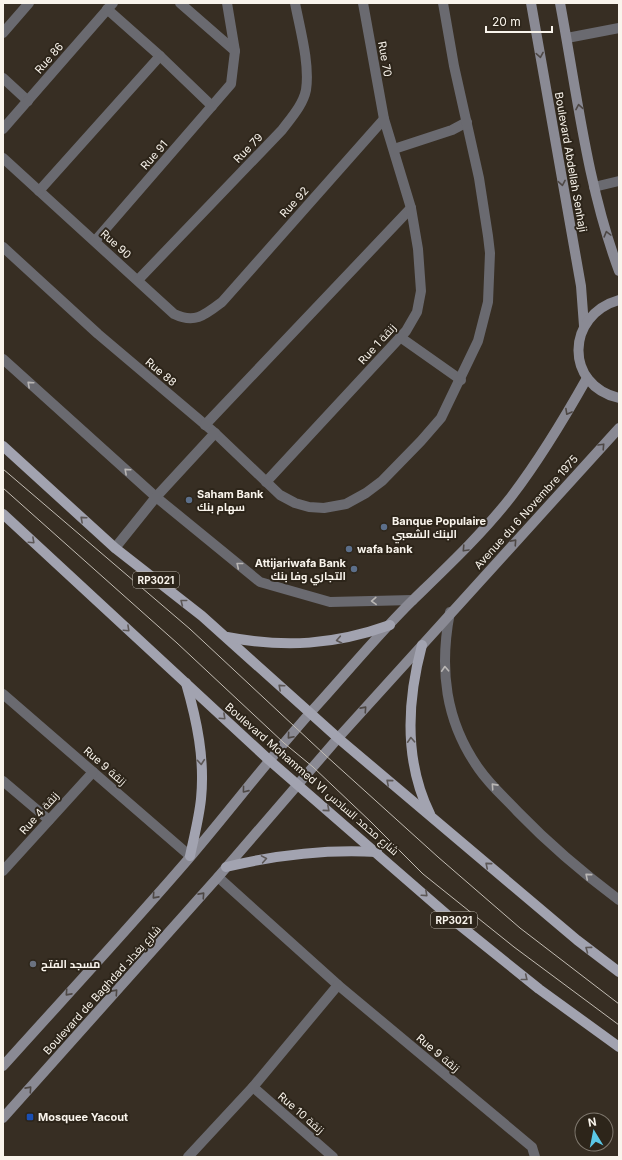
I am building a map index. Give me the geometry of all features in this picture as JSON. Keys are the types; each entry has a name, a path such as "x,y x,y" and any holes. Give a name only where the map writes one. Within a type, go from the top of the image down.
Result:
{"main road":[{"name":"RP3021","path":"3,446 116,548 225,637 338,738 577,940 619,972"},
{"name":"Boulevard Mohammed VI شارع محمد السادس","path":"3,514 269,760 377,852 452,919 539,989 619,1047"},
{"path":"225,637 274,644 309,644 364,634 390,625"},
{"path":"422,645 411,695 411,746 421,796 432,818"},
{"path":"186,683 194,711 202,769 201,799 190,856"},
{"path":"226,867 286,855 316,852 377,852"}],"street":[{"path":"3,33 29,3"},
{"path":"180,3 235,51"},
{"path":"227,3 235,51"},
{"name":"Rue 79","path":"138,280 282,130 296,111 306,89 306,72 295,3"},
{"name":"Rue 70","path":"363,3 384,119"},
{"name":"Rue 88","path":"3,247 98,334 215,433 266,482 285,498 309,507 324,508 346,504 373,489 421,441 441,418 461,380 478,341 485,318 490,275 488,236 479,178 454,66 444,3"},
{"name":"Boulevard Abdellah Senhaji","path":"531,3 581,286 584,326"},
{"name":"Boulevard Abdellah Senhaji","path":"560,3 594,187 610,246 619,271"},
{"path":"110,6 212,106"},
{"name":"Rue 86","path":"3,129 110,6"},
{"path":"567,38 619,28"},
{"name":"Rue 91","path":"95,241 231,84 235,51"},
{"path":"40,191 160,56"},
{"path":"3,78 28,101"},
{"name":"Rue 1 زنقة","path":"266,482 406,331 417,312 421,291 420,260 411,208 384,119"},
{"name":"Rue 92","path":"222,302 384,119"},
{"path":"394,149 452,130 467,122"},
{"name":"Rue 90","path":"3,158 174,314 183,318 192,319 201,316 222,302"},
{"path":"594,187 619,181"},
{"path":"205,425 411,208"},
{"path":"619,300 598,309 590,317 584,326 579,339 578,353 587,378 597,389 610,396 619,398"},
{"path":"400,337 461,380"},
{"path":"3,359 156,497 260,582 330,602 413,600"},
{"name":"Avenue du 6 Novembre 1975","path":"310,713 413,600 448,568 510,497 551,439 587,378"},
{"name":"Avenue du 6 Novembre 1975","path":"338,738 450,612 619,428"},
{"path":"116,548 156,497 215,433"},
{"path":"450,612 444,659 445,683 457,729 467,750 480,770 528,822 579,868 619,900"},
{"name":"Rue 9 زنقة","path":"3,694 190,856"},
{"name":"Boulevard de Baghdad شارع بغداد","path":"3,1066 190,856 310,713"},
{"name":"Boulevard de Baghdad شارع بغداد","path":"3,1118 218,877 338,738"},
{"name":"Rue 4 زنقة","path":"3,872 93,772"},
{"path":"3,781 49,820"},
{"name":"Rue 9 زنقة","path":"218,877 338,985 532,1147 535,1157"},
{"path":"188,1157 253,1087 338,985"},
{"name":"Rue 10 زنقة","path":"253,1087 333,1157"}],"tram line":[{"path":"3,469 190,629 324,754 438,857 520,928 619,1004"},
{"path":"3,488 177,643 284,743 313,767 423,874 514,947 619,1025"}],"place":[{"name":"Saham Bank سهام بنك","path":"189,500"},
{"name":"Banque Populaire البنك الشعبي","path":"384,527"},
{"name":"wafa bank","path":"349,549"},
{"name":"Attijariwafa Bank التجاري وفا بنك","path":"354,569"},
{"name":"مسجد الفتح","path":"33,964"},
{"name":"Mosquee Yacout","path":"30,1117"}]}
